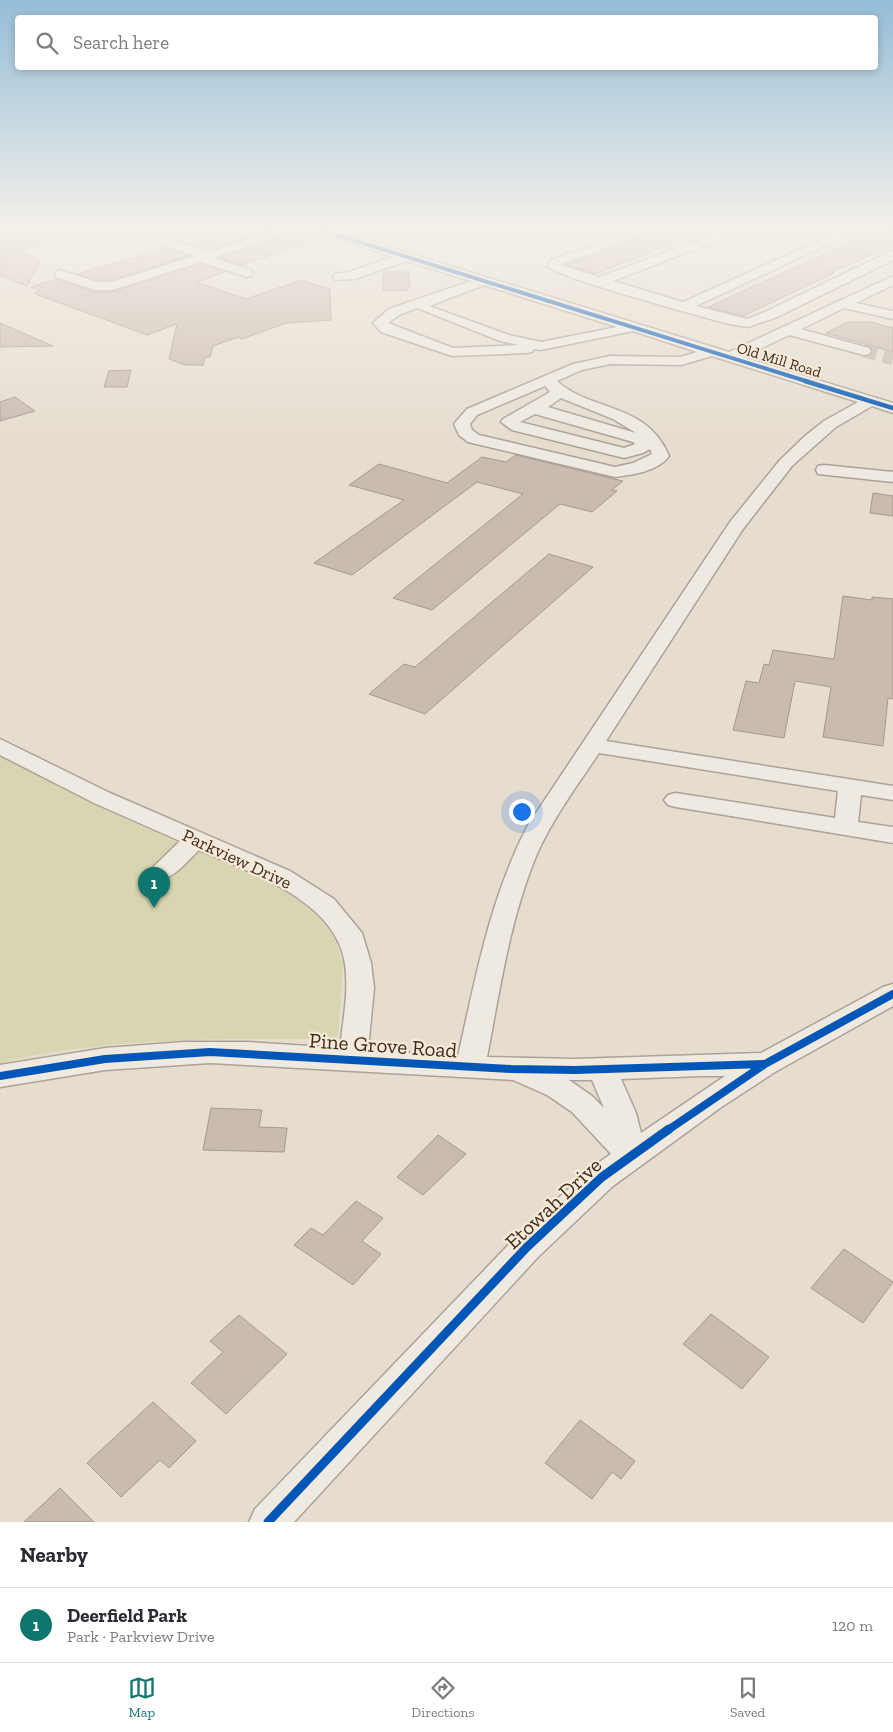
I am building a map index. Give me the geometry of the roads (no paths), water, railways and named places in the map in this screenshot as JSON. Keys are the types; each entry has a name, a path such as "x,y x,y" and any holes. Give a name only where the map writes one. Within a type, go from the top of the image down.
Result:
{"street":[{"path":"431,299 394,312 380,323 386,329 452,352 490,352 541,346 633,328"},
{"name":"Old Mill Road","path":"588,299 617,304 633,328 893,408"},
{"path":"613,299 617,304 684,306 734,321 755,321 801,299"},
{"path":"684,306 699,299"},
{"path":"730,358 854,299"},
{"path":"422,302 423,308 444,317 505,338 541,346"},
{"path":"844,304 893,315"},
{"path":"788,330 864,351"},
{"path":"547,380 559,390 558,392 593,404 635,424 660,447 661,456 634,470 615,472 474,438 465,432 462,424 472,412 547,380 578,367 610,360 681,361 711,352"},
{"path":"533,408 639,439 646,444 637,450 624,453 518,427 509,422 533,408 556,396 558,392"},
{"path":"470,1068 501,927 518,871 540,825 703,573 736,526 786,463 830,424 870,401"},
{"path":"824,470 893,477"},
{"path":"592,745 893,793"},
{"name":"Parkview Drive","path":"0,746 102,798 299,887 325,905 348,933 354,948 360,976 353,1058"},
{"path":"846,827 850,786"},
{"path":"676,800 893,835"},
{"path":"159,873 196,840"},
{"name":"Etowah Drive","path":"268,1522 553,1221 631,1154 765,1064 893,994"},
{"name":"Pine Grove Road","path":"0,1076 62,1064 172,1053 209,1052 353,1058 470,1068 512,1069 602,1070 765,1064"},
{"path":"512,1069 557,1087 582,1104 631,1154"},
{"path":"602,1070 621,1113 631,1154"}],"tunnel":[{"path":"864,351 893,359"}],"place":[{"name":"Deerfield Park","path":"154,908"}]}
